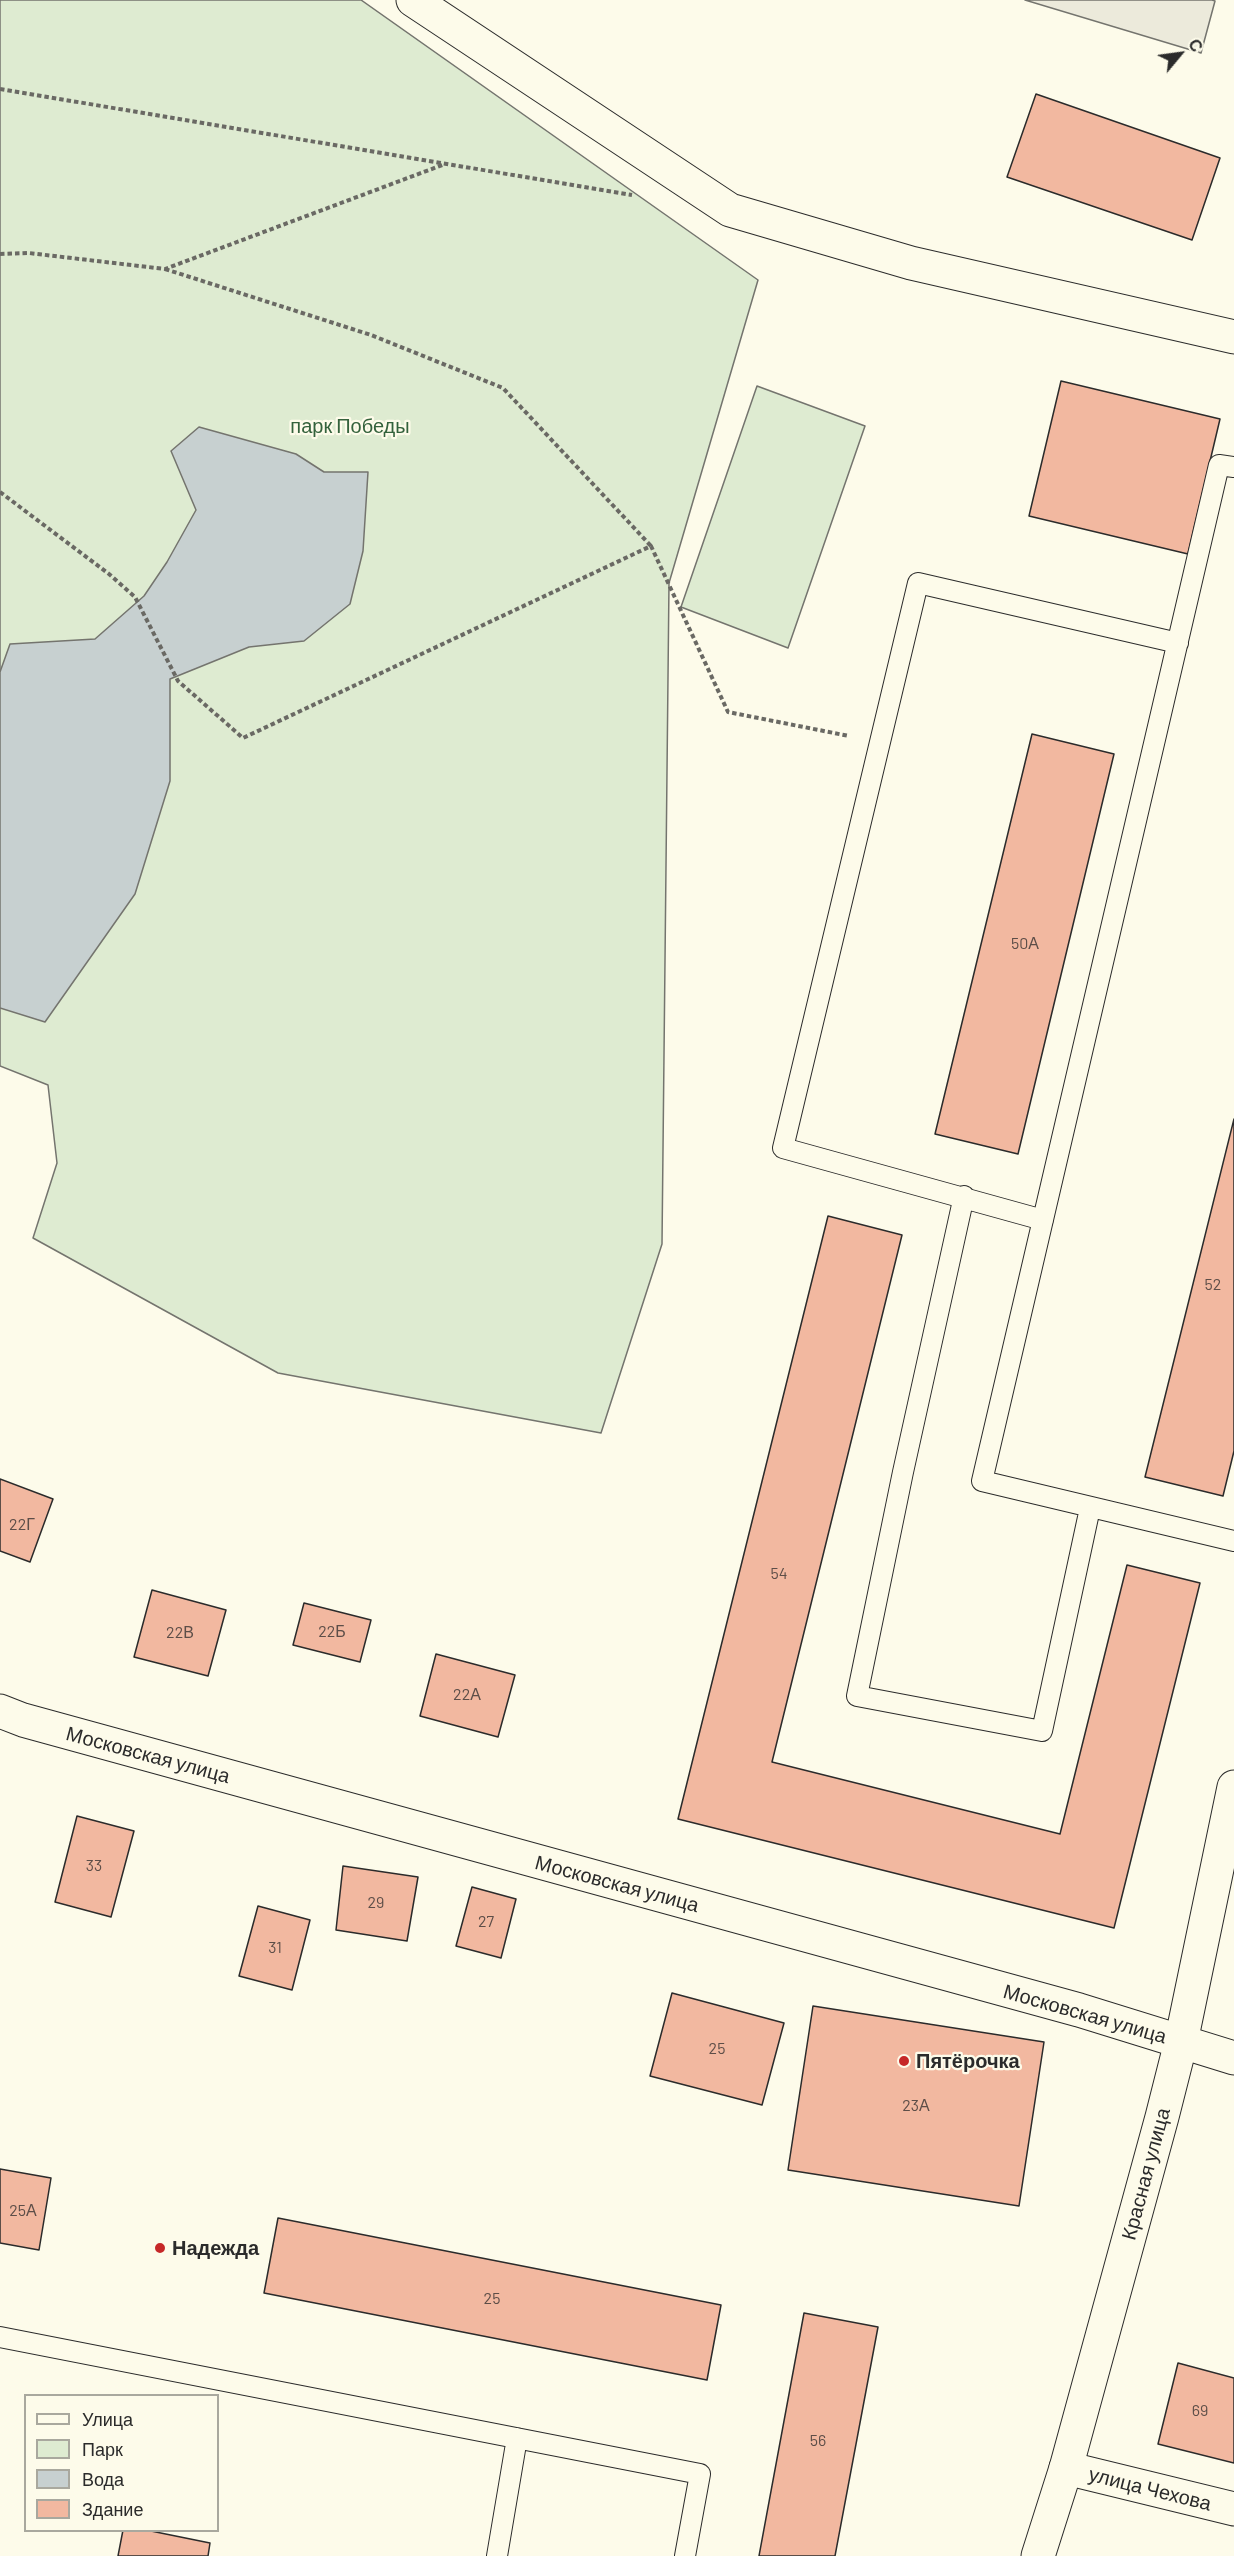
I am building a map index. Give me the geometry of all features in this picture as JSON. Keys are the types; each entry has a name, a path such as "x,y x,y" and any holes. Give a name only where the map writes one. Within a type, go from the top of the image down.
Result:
{"street":[{"path":"413,0 730,210 911,263 1234,337"},
{"name":"Московская улица","path":"0,1711 23,1720 1078,2010 1234,2058"},
{"name":"Красная улица","path":"1038,2556 1066,2468 1180,2042 1234,1787"},
{"name":"улица Чехова","path":"1066,2468 1234,2509"}],"lane":[{"path":"1234,467 1219,465 982,1480 1090,1508 1234,1541"},
{"path":"1043,1220 964,1196 783,1148 918,583 1178,643"},
{"path":"964,1196 903,1472 857,1696 1042,1731 1090,1508"},
{"path":"0,2337 700,2474 685,2556"},
{"path":"497,2556 517,2438"}],"path":[{"path":"0,89 642,196"},
{"path":"165,269 446,164"},
{"path":"0,254 29,253 165,269 370,335 503,388 651,546 728,712 880,742"},
{"path":"0,492 109,574 135,597 178,681 243,738 651,546"}],"green space":[{"name":"парк Победы","path":"0,0 361,0 758,280 669,583 662,1244 601,1433 278,1373 33,1238 57,1163 48,1085 0,1066"},
{"path":"757,386 865,426 788,648 681,607"}],"shaded area":[{"path":"1025,0 1212,0 1215,1 1201,53"}],"water":[{"path":"199,427 296,454 324,472 368,472 363,551 350,604 304,641 249,647 170,679 170,781 135,894 45,1022 0,1008 0,672 10,644 95,639 144,596 167,562 196,510 171,451"}],"building":[{"path":"1036,94 1220,158 1192,240 1007,177"},
{"path":"1061,381 1220,419 1188,554 1029,516"},
{"path":"1032,734 1114,754 1018,1154 935,1134"},
{"path":"1234,1119 1234,1451 1223,1496 1145,1477"},
{"path":"828,1216 902,1235 772,1762 1060,1834 1127,1565 1200,1583 1114,1928 678,1819"},
{"path":"0,1479 53,1499 30,1562 0,1551"},
{"path":"152,1590 226,1610 208,1676 134,1657"},
{"path":"304,1603 371,1620 360,1662 293,1645"},
{"path":"436,1654 515,1675 498,1737 420,1716"},
{"path":"77,1816 134,1831 111,1917 55,1902"},
{"path":"343,1866 418,1877 407,1941 336,1930"},
{"path":"472,1887 516,1899 501,1958 456,1946"},
{"path":"258,1906 310,1920 292,1990 239,1976"},
{"path":"672,1993 784,2023 762,2105 650,2076"},
{"path":"813,2006 1044,2042 1019,2206 788,2170"},
{"path":"0,2169 51,2178 39,2250 0,2243"},
{"path":"278,2218 721,2305 707,2380 264,2293"},
{"path":"804,2313 878,2327 835,2556 759,2556"},
{"path":"1178,2363 1234,2378 1234,2463 1158,2444"},
{"path":"123,2532 156,2532 210,2543 208,2556 118,2556"}],"place":[{"name":"Пятёрочка","path":"904,2061"},
{"name":"Надежда","path":"160,2248"}]}
